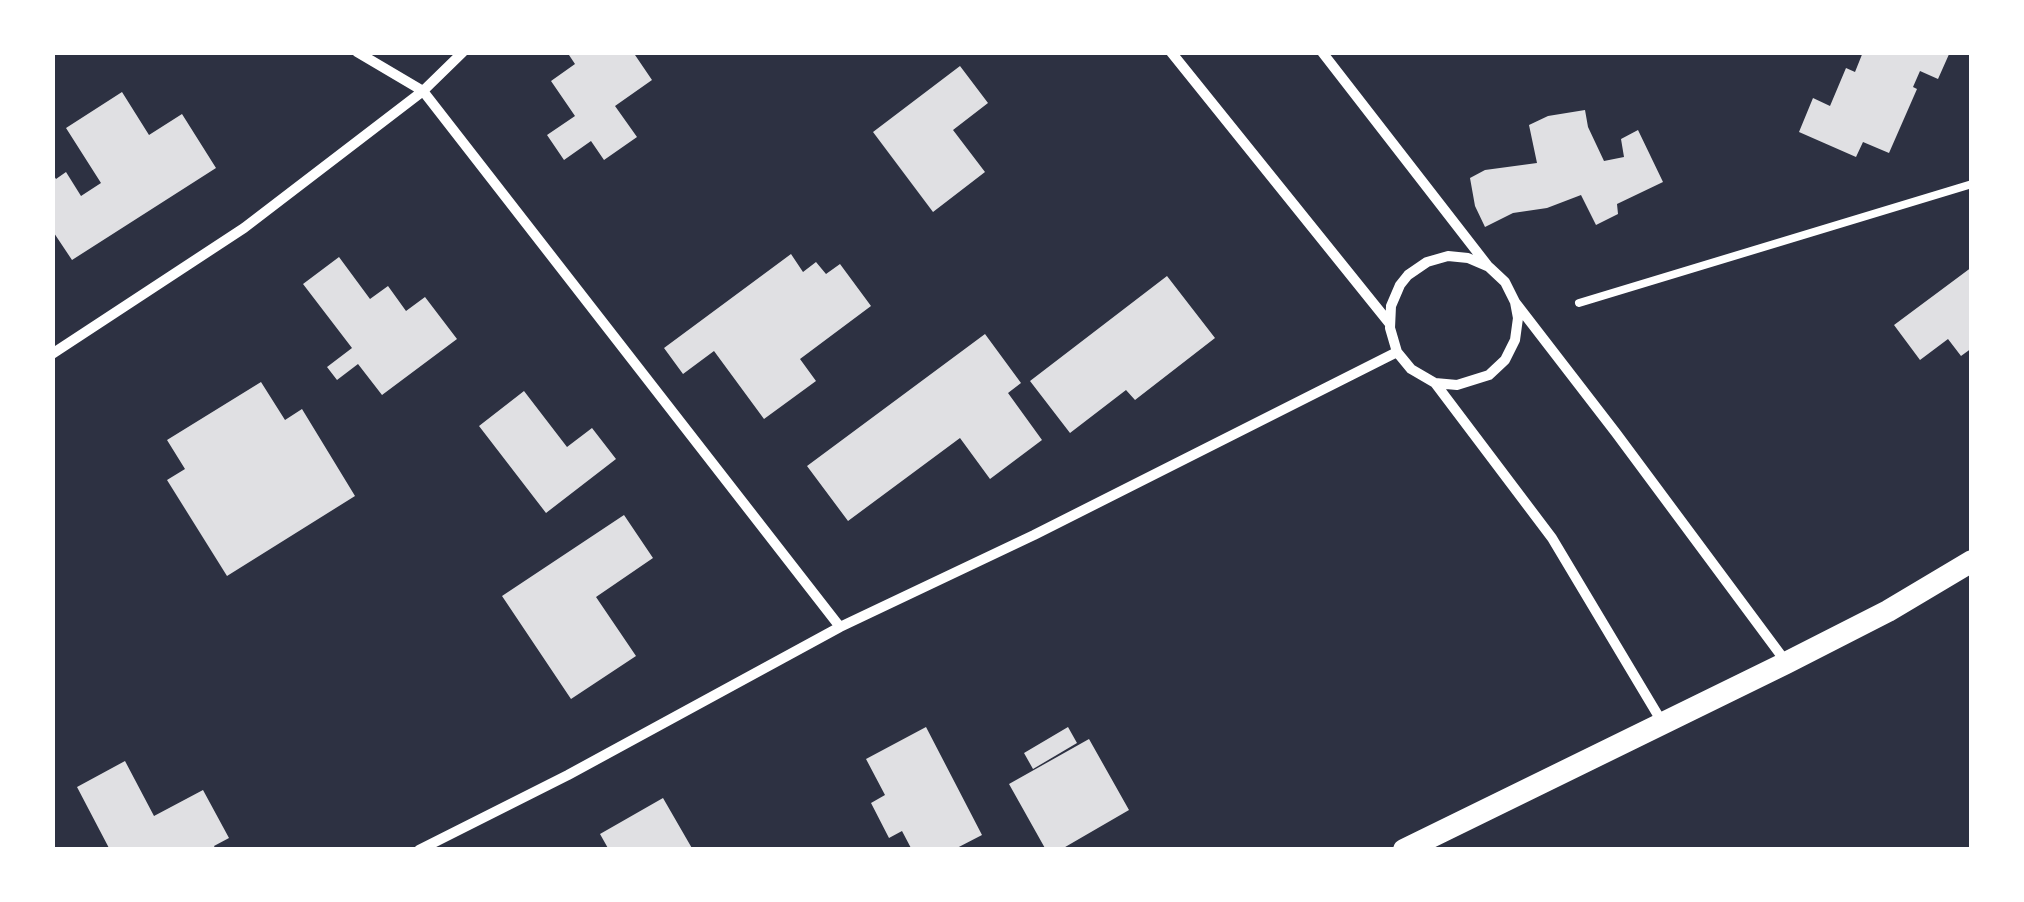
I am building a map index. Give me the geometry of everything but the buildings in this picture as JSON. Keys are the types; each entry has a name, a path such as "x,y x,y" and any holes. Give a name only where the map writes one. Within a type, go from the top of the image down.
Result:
{"main road":[{"path":"1404,850 1786,663 1972,562"}],"street":[{"path":"358,52 423,91 840,626"},
{"path":"52,354 244,228 423,91 463,52"},
{"path":"1171,52 1390,324"},
{"path":"1322,52 1488,267 1504,282 1515,302 1786,663"},
{"path":"1488,267 1468,258 1448,256 1427,262 1408,275 1391,306 1390,324 1398,352 1411,370 1435,383 1457,385 1489,375 1505,360 1515,340 1515,302"},
{"path":"420,850 840,626 1034,535 1398,352"},
{"path":"1435,383 1552,538 1663,723"}],"lane":[{"path":"1579,302 1972,184"}]}
